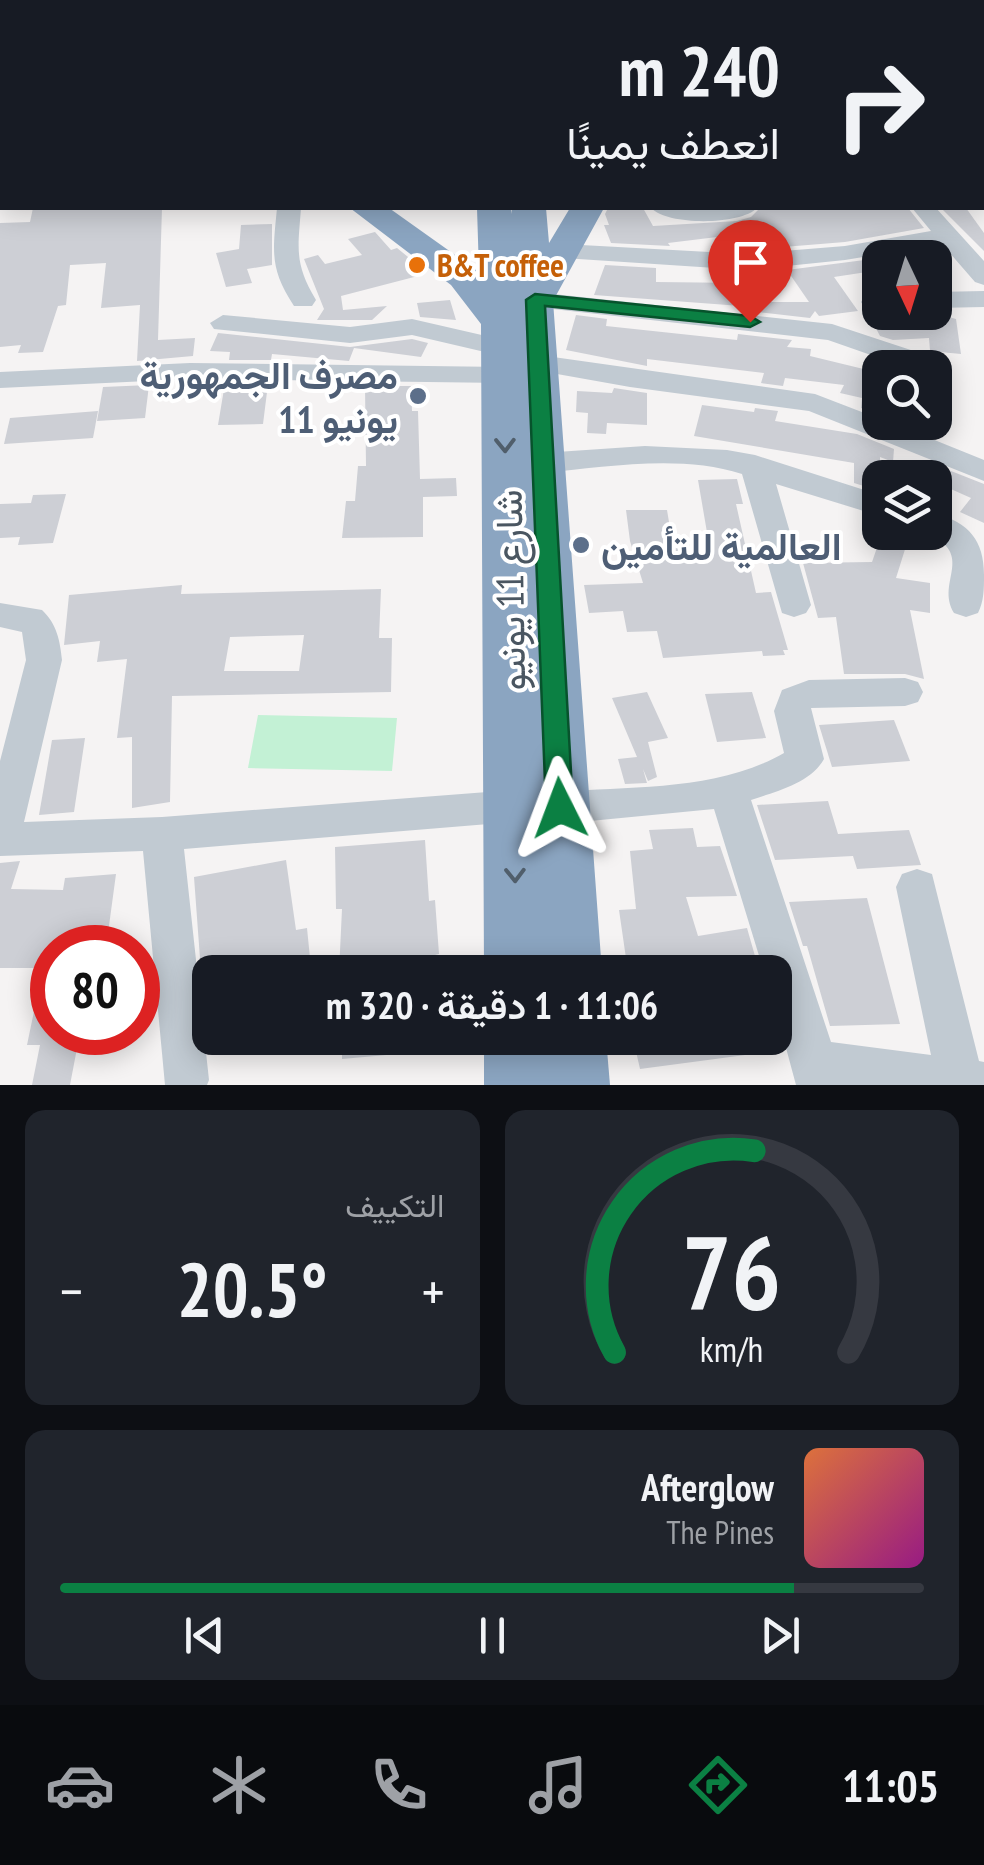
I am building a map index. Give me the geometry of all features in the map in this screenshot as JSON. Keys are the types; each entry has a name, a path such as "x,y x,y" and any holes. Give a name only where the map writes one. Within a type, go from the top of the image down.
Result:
{"highway":[{"path":"370,210 464,278 516,342 585,210"},
{"path":"384,210 413,232 431,236 453,234 485,220 492,210"},
{"name":"شارع 11 يونيو","path":"493,210 542,463 537,807 518,955"},
{"name":"شارع 11 يونيو","path":"529,210 516,342 537,807 567,955"},
{"path":"518,1055 518,1085"},
{"path":"574,1055 576,1085"}],"street":[{"path":"289,210 283,256 302,300"},
{"path":"668,210 681,215 727,210"},
{"path":"926,210 979,266"},
{"path":"563,251 746,262 827,255 948,236"},
{"path":"952,300 984,299"},
{"path":"224,323 350,335 412,327 516,342 648,382 815,403 984,471"},
{"path":"0,380 190,371 516,342 832,332 883,350"},
{"path":"542,463 645,455 689,456 755,464 862,500"},
{"path":"755,464 794,605"},
{"path":"952,532 964,538 969,548 966,604"},
{"path":"0,615 23,614 37,624 43,633 44,660 0,838 162,834 728,791 791,769 805,759 792,711 795,700 809,694 905,692"},
{"path":"728,791 817,1073 972,1082 917,887"},
{"path":"162,834 186,1080"}],"green space":[{"path":"258,715 397,718 392,771 248,768"}],"building":[{"path":"33,210 162,210 158,340 195,338 193,356 137,361 140,305 101,308 106,263 70,265 66,305 58,306 43,352 18,353 21,345 0,347 0,223 30,222"},
{"path":"607,210 644,210 653,226 737,221 758,210 910,210 924,228 845,242 771,248 768,243 753,245 750,241 722,244 717,237 668,243 670,246 611,243 604,225 609,225"},
{"path":"943,210 967,210 984,233 984,251"},
{"path":"272,224 272,265 247,269 252,283 226,287 216,253 239,249 241,225"},
{"path":"375,232 391,250 397,248 424,270 418,276 341,296 343,310 387,306 372,320 317,320 324,309 304,259 318,255 325,264 362,255 348,239"},
{"path":"862,260 862,273 834,277 858,311 819,316 815,311 810,318 740,310 741,306 594,295 605,265 656,268 656,282 743,283 744,274 750,273 756,302 809,302 787,270"},
{"path":"450,300 456,320 420,317 417,303"},
{"path":"576,315 607,319 606,326 737,340 738,334 792,340 787,347 811,349 810,356 862,369 862,398 840,393 844,385 785,378 783,386 761,383 764,373 647,359 647,366 566,350"},
{"path":"952,318 956,319 961,354 930,350 929,338 893,340 880,336 877,330 952,330"},
{"path":"218,333 350,347 412,339 428,343 421,357 354,348 349,361 272,354 271,360 229,360 230,352 210,351"},
{"path":"225,383 268,384 263,424 218,425"},
{"path":"149,385 145,418 97,421 103,387"},
{"path":"365,386 411,386 412,411 418,411 420,479 456,478 457,496 423,497 423,537 342,538 346,501 355,501 358,466 366,466"},
{"path":"614,388 647,393 647,425 607,423 606,434 587,433 588,413 576,412 577,391 612,393"},
{"path":"702,405 754,412 755,408 778,411 775,421 857,434 862,440 894,449 893,460 862,460 862,485 854,483 854,463 694,436"},
{"path":"98,411 93,438 4,444 10,418"},
{"path":"952,471 984,484 984,523 960,512 971,498 952,490"},
{"path":"737,479 743,504 736,504 756,593 771,592 788,650 783,650 785,655 763,656 762,651 663,658 657,631 627,632 623,611 589,613 584,585 643,583 630,541 626,510 667,510 673,546 709,544 698,480"},
{"path":"66,494 53,543 18,545 20,537 0,538 0,504 31,503 33,495"},
{"path":"876,550 905,550 896,578 930,583 930,613 910,610 924,679 905,674 844,674 836,617 818,618 803,563 872,562"},
{"path":"182,585 181,594 381,589 379,638 392,638 391,692 172,696 170,802 132,808 132,737 117,738 127,659 97,662 100,641 64,645 69,595","holes":["304,635 299,671 224,671 230,637"]},
{"path":"647,692 668,738 648,742 657,777 648,781 643,769 647,783 625,784 618,759 637,757 612,698"},
{"path":"752,692 766,738 717,742 705,694"},
{"path":"894,720 910,761 832,767 819,725"},
{"path":"85,738 74,812 39,815 52,740"},
{"path":"828,801 838,834 909,830 921,865 857,869 853,856 775,860 757,805"},
{"path":"693,828 697,847 720,846 737,896 686,897 698,936 747,928 755,955 626,955 619,910 636,909 630,851 653,849 649,830"},
{"path":"425,840 429,901 435,900 439,954 340,955 342,909 336,909 335,847"},
{"path":"286,860 296,930 307,928 310,955 200,955 194,877"},
{"path":"20,861 11,889 63,890 65,878 116,874 109,925 30,925 30,968 0,968 0,863"},
{"path":"867,898 900,1024 830,1026 807,946 803,946 789,902"},
{"path":"38,1055 76,1055 70,1085 32,1085"},
{"path":"342,1055 386,1055 342,1059"},
{"path":"637,1055 745,1055 640,1069"}],"place":[{"name":"B&T coffee","path":"417,265"},
{"name":"مصرف الجمهورية 11 يونيو","path":"418,396"},
{"name":"العالمية للتأمين","path":"581,545"}],"route":[{"path":"560,808 535,300 750,322"}]}
